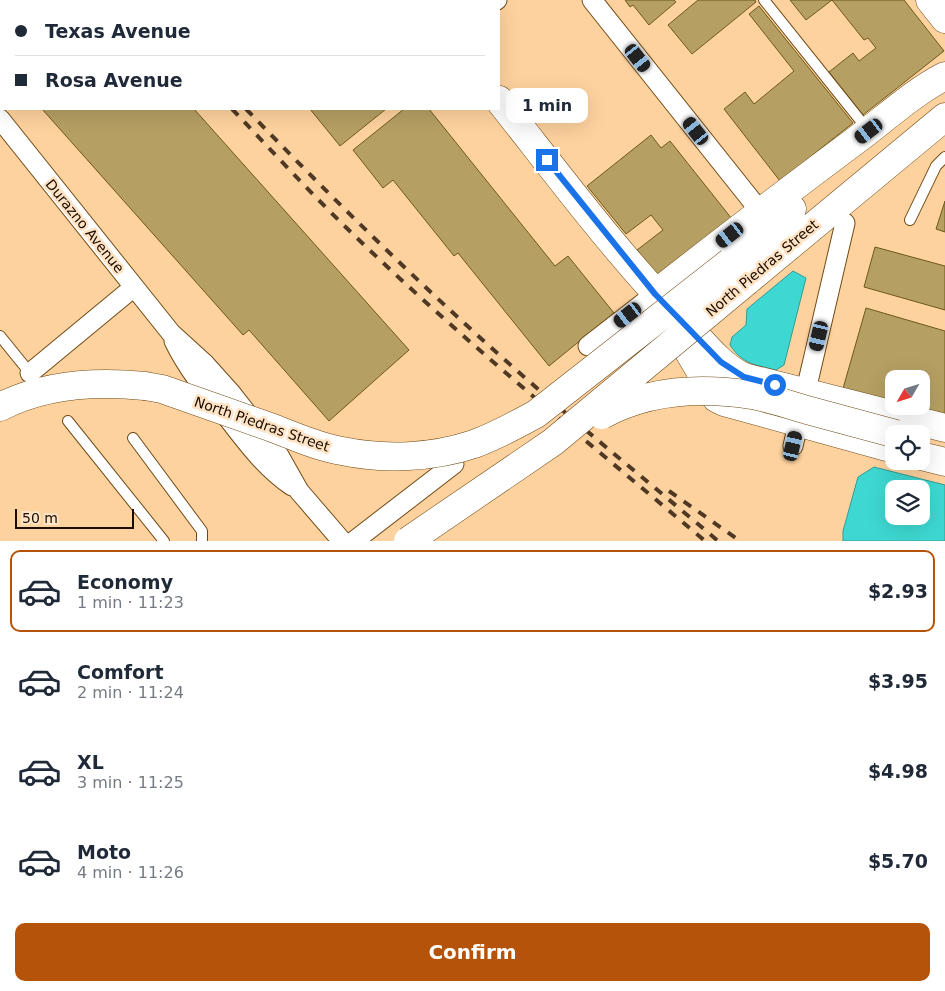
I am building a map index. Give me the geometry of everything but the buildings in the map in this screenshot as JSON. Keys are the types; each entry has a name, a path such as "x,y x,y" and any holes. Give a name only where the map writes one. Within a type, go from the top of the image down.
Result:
{"main road":[{"path":"930,0 945,19"},
{"path":"655,294 760,211 869,131 926,86 945,76"},
{"name":"North Piedras Street","path":"408,541 553,442 738,271 772,226 945,86"},
{"path":"500,101 655,294 721,362 738,374 945,428"},
{"name":"North Piedras Street","path":"0,408 35,393 68,386 120,383 162,389 312,443 342,451 376,456 406,456 435,453 479,442 509,429 536,414 738,271 945,117"},
{"path":"655,294 716,398 796,434 885,448"},
{"path":"553,442 635,399 705,390 753,395 885,431"},
{"path":"930,443 945,447"},
{"path":"930,458 945,462"}],"street":[{"path":"592,0 760,211"},
{"name":"Durazno Avenue","path":"0,119 171,333 206,364 231,393 277,452 299,491 342,541"},
{"path":"796,434 845,224"},
{"path":"30,373 134,287"},
{"path":"588,346 655,294"},
{"path":"354,541 454,464"}],"lane":[{"path":"764,0 869,131"},
{"path":"910,220 936,166 945,157"},
{"path":"0,336 30,373"},
{"path":"68,422 164,541"},
{"path":"134,438 202,531 202,541"}],"water":[{"path":"793,271 806,278 784,365 776,370 750,363 739,356 730,345 732,337 746,325 747,309"},
{"path":"874,467 925,480 885,480 885,525 930,525 930,481 945,485 945,541 843,541 843,531 858,477"}],"railway":[{"path":"233,110 358,239 442,317 705,541"},
{"path":"247,110 377,241 444,305 564,411 718,541"},
{"path":"669,491 740,541"}],"route":[{"path":"547,160 655,294 721,362 744,377 775,385"}]}
